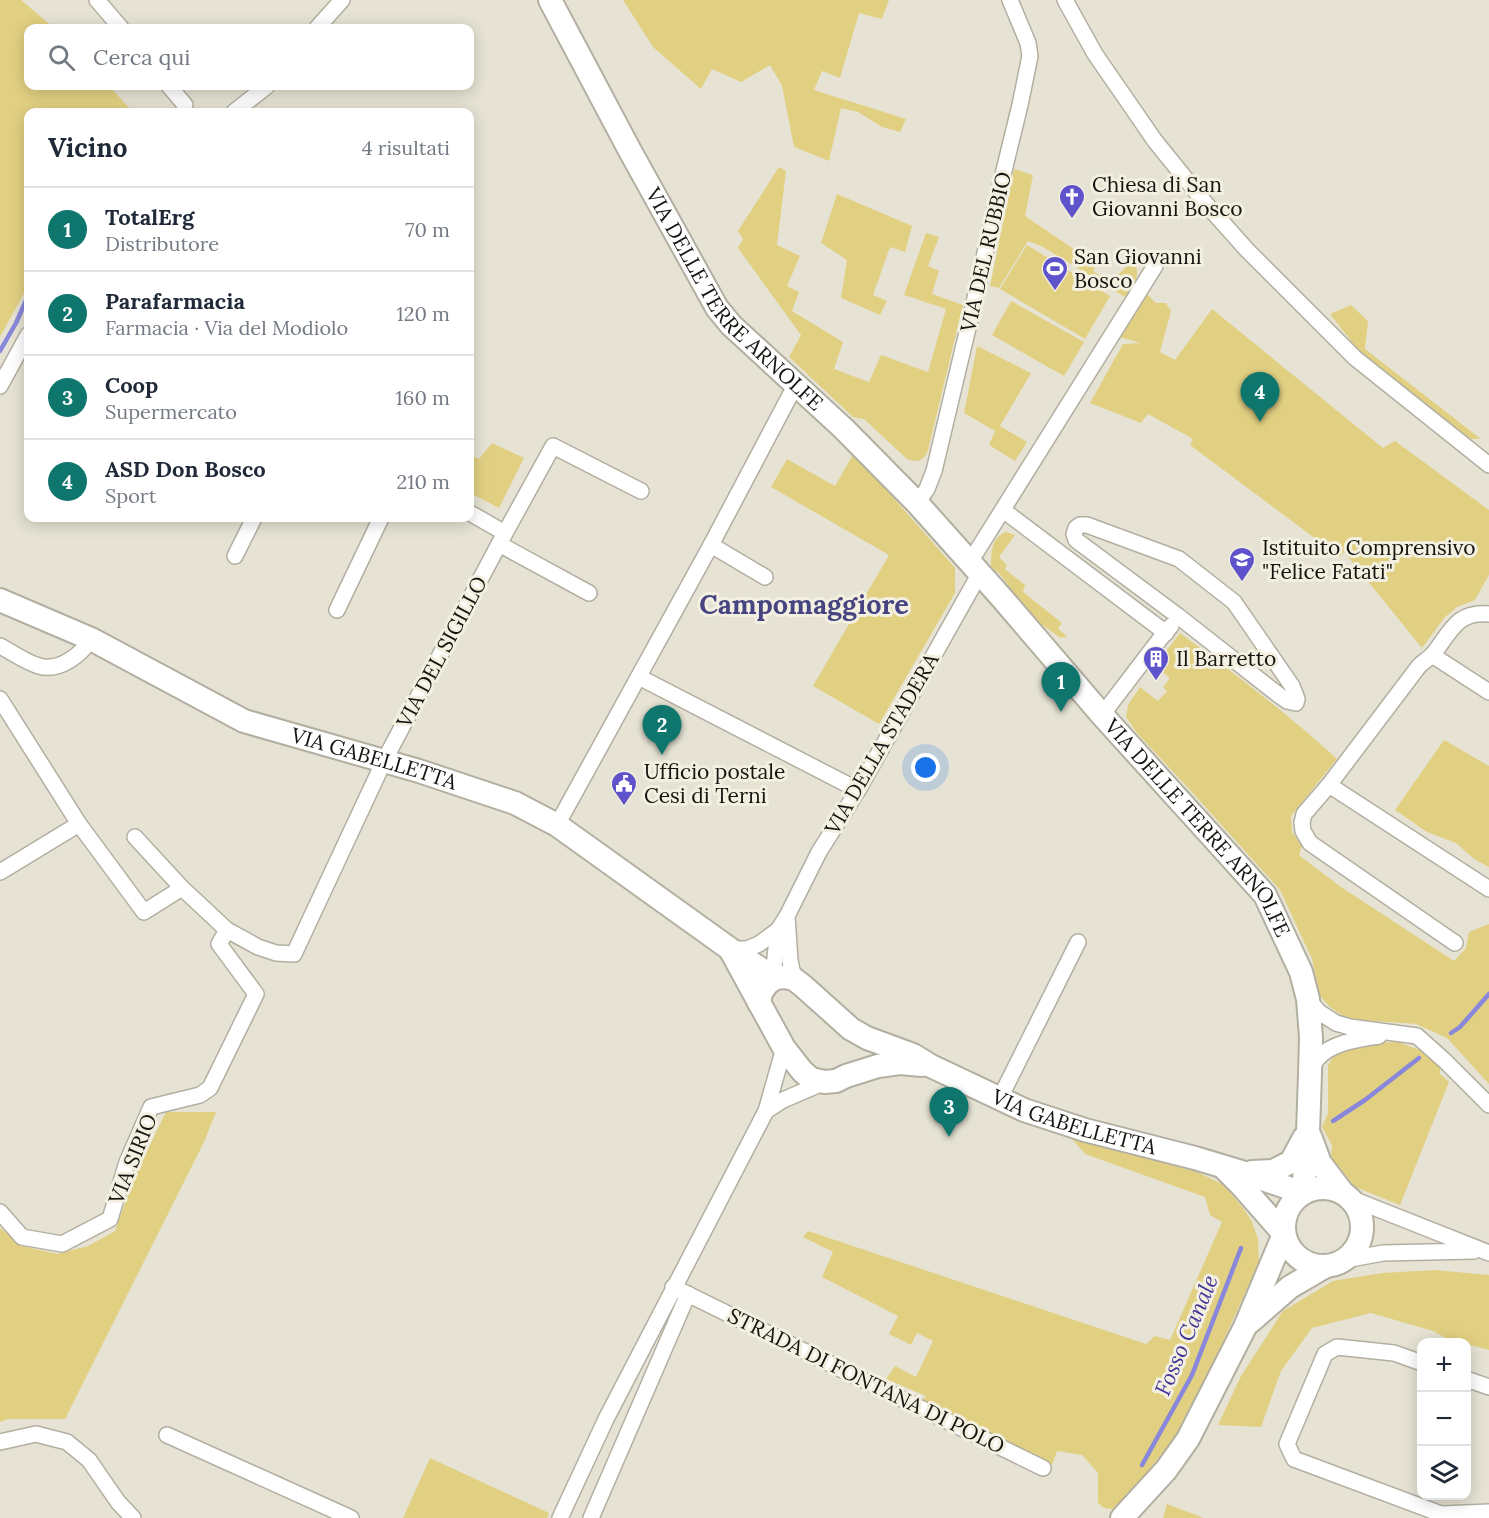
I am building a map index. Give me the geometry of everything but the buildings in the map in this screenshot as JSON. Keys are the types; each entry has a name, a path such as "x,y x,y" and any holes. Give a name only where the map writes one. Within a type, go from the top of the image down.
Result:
{"street":[{"path":"97,0 118,24"},
{"path":"321,24 342,0"},
{"name":"VIA DELLE TERRE ARNOLFE","path":"550,0 717,308 731,325 844,429 917,503 1102,716 1265,895 1301,972 1308,999 1311,1036 1308,1132 1303,1192"},
{"name":"VIA DEL RUBBIO","path":"917,503 927,489 934,471 1030,56 1029,44 1010,0"},
{"path":"1065,0 1095,54 1155,141 1247,250 1355,358 1489,465"},
{"path":"172,90 185,105"},
{"path":"239,108 262,90"},
{"path":"975,568 1003,510 1155,266"},
{"path":"0,386 24,342"},
{"path":"557,825 711,546 796,384"},
{"name":"VIA DEL SIGILLO","path":"384,761 553,446 641,490"},
{"path":"1003,510 1166,633"},
{"path":"474,516 502,538 589,593"},
{"path":"235,556 252,522"},
{"path":"337,610 379,522"},
{"path":"1080,525 1087,525 1179,559 1234,602 1292,686 1296,702 1287,701 1280,696 1178,616 1076,540 1074,534 1076,528 1080,525"},
{"path":"711,546 765,578"},
{"name":"VIA DELLA STADERA","path":"730,949 747,949 759,944 778,930 819,852 858,790 975,568"},
{"name":"VIA GABELLETTA","path":"0,600 91,639 244,721 419,771 515,803 557,825 730,949 785,979 851,1029 867,1038 913,1055 931,1066 1024,1110 1086,1130 1222,1166 1303,1192"},
{"path":"1455,943 1310,843 1303,831 1302,823 1304,814 1329,785 1419,666 1432,655 1455,623 1477,613 1489,614"},
{"path":"1102,716 1178,616"},
{"path":"0,646 44,667 67,662 85,648 91,639"},
{"path":"1432,655 1489,692"},
{"path":"639,676 858,790"},
{"path":"0,699 79,824 144,912 182,888"},
{"path":"135,837 182,888 227,930 258,947 276,953 294,954 384,761"},
{"path":"1329,785 1489,889"},
{"path":"0,872 79,824"},
{"path":"759,1003 761,993 767,984 785,979 790,961 787,916"},
{"name":"VIA SIRIO","path":"0,1212 22,1237 62,1244 110,1219 127,1162 151,1107 200,1095 210,1088 256,994 219,944 227,930"},
{"name":"VIA DELLA STADERA","path":"778,930 774,967 785,979"},
{"path":"1000,1098 1078,942"},
{"name":"VIA GABELLETTA","path":"730,949 784,1048 811,1079 835,1079 878,1066 900,1063 931,1066"},
{"path":"1308,999 1319,1012 1336,1023 1417,1036 1489,1106"},
{"path":"766,1111 791,1096 835,1079 855,1063 858,1050 855,1035 851,1029"},
{"path":"1310,1074 1318,1058 1335,1046 1356,1040 1400,1034"},
{"path":"560,1518 606,1419 766,1111 784,1048"},
{"name":"VIA DELLE TERRE ARNOLFE","path":"1245,1173 1273,1171 1291,1162 1308,1132"},
{"name":"VIA DELLE TERRE ARNOLFE","path":"1308,1132 1320,1163 1346,1195"},
{"path":"1222,1166 1284,1234"},
{"path":"1322,1187 1486,1252 1383,1253 1336,1263 1312,1265 1299,1258 1289,1248 1283,1222 1286,1210 1293,1200 1303,1192 1322,1187"},
{"path":"1245,1327 1290,1287 1336,1263 1355,1250 1361,1237 1363,1223 1359,1209 1346,1195"},
{"path":"1258,1204 1271,1236 1271,1264"},
{"path":"1122,1518 1166,1470 1188,1439 1245,1327 1284,1234"},
{"name":"STRADA DI FONTANA DI POLO","path":"673,1287 1043,1468"},
{"path":"591,1518 688,1294"},
{"path":"1417,1361 1394,1353 1337,1347 1325,1354 1287,1444 1294,1459 1441,1514 1489,1512"},
{"path":"1471,1380 1489,1387"},
{"path":"0,1442 36,1434 67,1442 89,1460 118,1502 133,1518"},
{"path":"166,1436 351,1518"}],"shaded area":[{"path":"0,0 21,0 49,24 24,24 24,90 113,90 129,108 24,108 24,293 0,337"},
{"path":"623,0 889,0 882,19 859,13 840,78 822,71 814,90 906,119 900,132 882,127 858,112 841,108 829,161 794,147 782,86 770,65 741,82 712,69 701,89 653,47"},
{"path":"779,167 786,171 777,245 800,256 787,286 799,292 792,311 843,342 834,369 869,382 881,355 928,372 946,309 904,295 926,233 939,237 928,266 939,271 932,294 963,305 928,450 925,457 920,460 907,459 864,419 853,417 789,357 801,335 738,248 743,239 738,231"},
{"path":"1014,169 1033,175 1025,216 1096,264 1093,271 1111,278 1119,274 1134,259 1137,275 1125,297 1043,247 1028,241 999,288 990,286"},
{"path":"837,194 912,226 905,252 890,247 873,295 887,301 880,315 841,298 847,260 821,243"},
{"name":"San Giovanni Bosco","path":"1027,245 1110,296 1085,339 1000,289"},
{"path":"1145,292 1156,303 1166,303 1171,311 1160,352 1175,360 1212,309 1383,448 1395,441 1489,510 1489,575 1475,600 1457,607 1445,617 1422,648 1344,552 1340,557 1190,445 1193,439 1148,414 1141,423 1090,403 1123,344 1141,343 1119,337"},
{"path":"1011,301 1084,342 1064,376 992,335"},
{"path":"1351,305 1368,321 1365,349 1481,439 1470,439 1359,351 1330,314"},
{"path":"977,346 1031,373 1000,426 1027,442 1015,461 989,445 995,431 964,413"},
{"path":"492,443 524,458 499,508 474,495 474,457 479,459"},
{"path":"854,453 955,568 955,593 879,724 813,686 889,555 771,487 787,459 835,486"},
{"path":"1006,532 1015,535 999,557 1007,565 1005,569 1025,585 1023,592 1062,623 1058,629 1067,636 1061,638 1042,625 999,573 991,567 995,542 1001,534"},
{"path":"1180,633 1260,694 1337,759 1291,816 1292,832 1302,846 1299,855 1338,885 1454,961 1466,948 1469,932 1489,924 1489,1084 1447,1038 1416,1024 1344,1017 1330,1007 1320,996 1312,959 1280,890 1137,733 1126,717 1128,705 1140,687 1158,701 1167,691 1163,687 1170,678 1155,666"},
{"path":"1444,740 1489,766 1489,867 1474,859 1456,843 1427,832 1395,810"},
{"path":"1397,1042 1420,1050 1440,1066 1440,1074 1449,1082 1400,1205 1355,1187 1331,1157 1332,1145 1322,1127 1328,1113 1328,1066 1333,1056 1368,1043"},
{"path":"166,1112 216,1112 204,1142 65,1419 8,1419 0,1422 0,1228 22,1246 57,1254 88,1246 115,1231 134,1178"},
{"path":"1072,1139 1197,1172 1224,1185 1246,1212 1258,1239 1259,1262 1199,1395 1178,1434 1116,1510 1104,1508 1098,1503 1098,1473 1082,1455 1057,1451 1052,1465 922,1401 926,1396 886,1379 895,1366 916,1377 933,1341 917,1333 911,1345 889,1334 898,1316 822,1277 833,1252 803,1237 808,1231 1146,1344 1155,1336 1170,1340 1222,1222 1210,1215 1205,1197 1085,1154"},
{"path":"1435,1270 1489,1275 1489,1350 1471,1345 1471,1338 1446,1338 1433,1331 1371,1313 1312,1328 1281,1371 1261,1427 1218,1425 1241,1376 1283,1311 1333,1281 1382,1273"},
{"path":"430,1458 549,1513 547,1518 403,1518"},
{"path":"1167,1504 1204,1518 1163,1518"}],"waterway":[{"path":"0,351 24,305"},
{"name":"Fosso Canale","path":"1451,1033 1460,1027 1489,994"},
{"name":"Fosso Canale","path":"1333,1121 1365,1100 1419,1058"},
{"name":"Fosso Canale","path":"1142,1465 1192,1375 1241,1248"}],"place":[{"name":"Chiesa di San Giovanni Bosco","path":"1072,220"},
{"name":"San Giovanni Bosco","path":"1055,292"},
{"name":"ASD Don Bosco","path":"1260,422"},
{"name":"Istituito Comprensivo \"Felice Fatati\"","path":"1242,583"},
{"name":"Il Barretto","path":"1156,682"},
{"name":"TotalErg","path":"1061,712"},
{"name":"Parafarmacia","path":"662,755"},
{"name":"Ufficio postale Cesi di Terni","path":"624,807"},
{"name":"Coop","path":"949,1137"}],"district":[{"name":"Campomaggiore","path":"804,605"}]}
